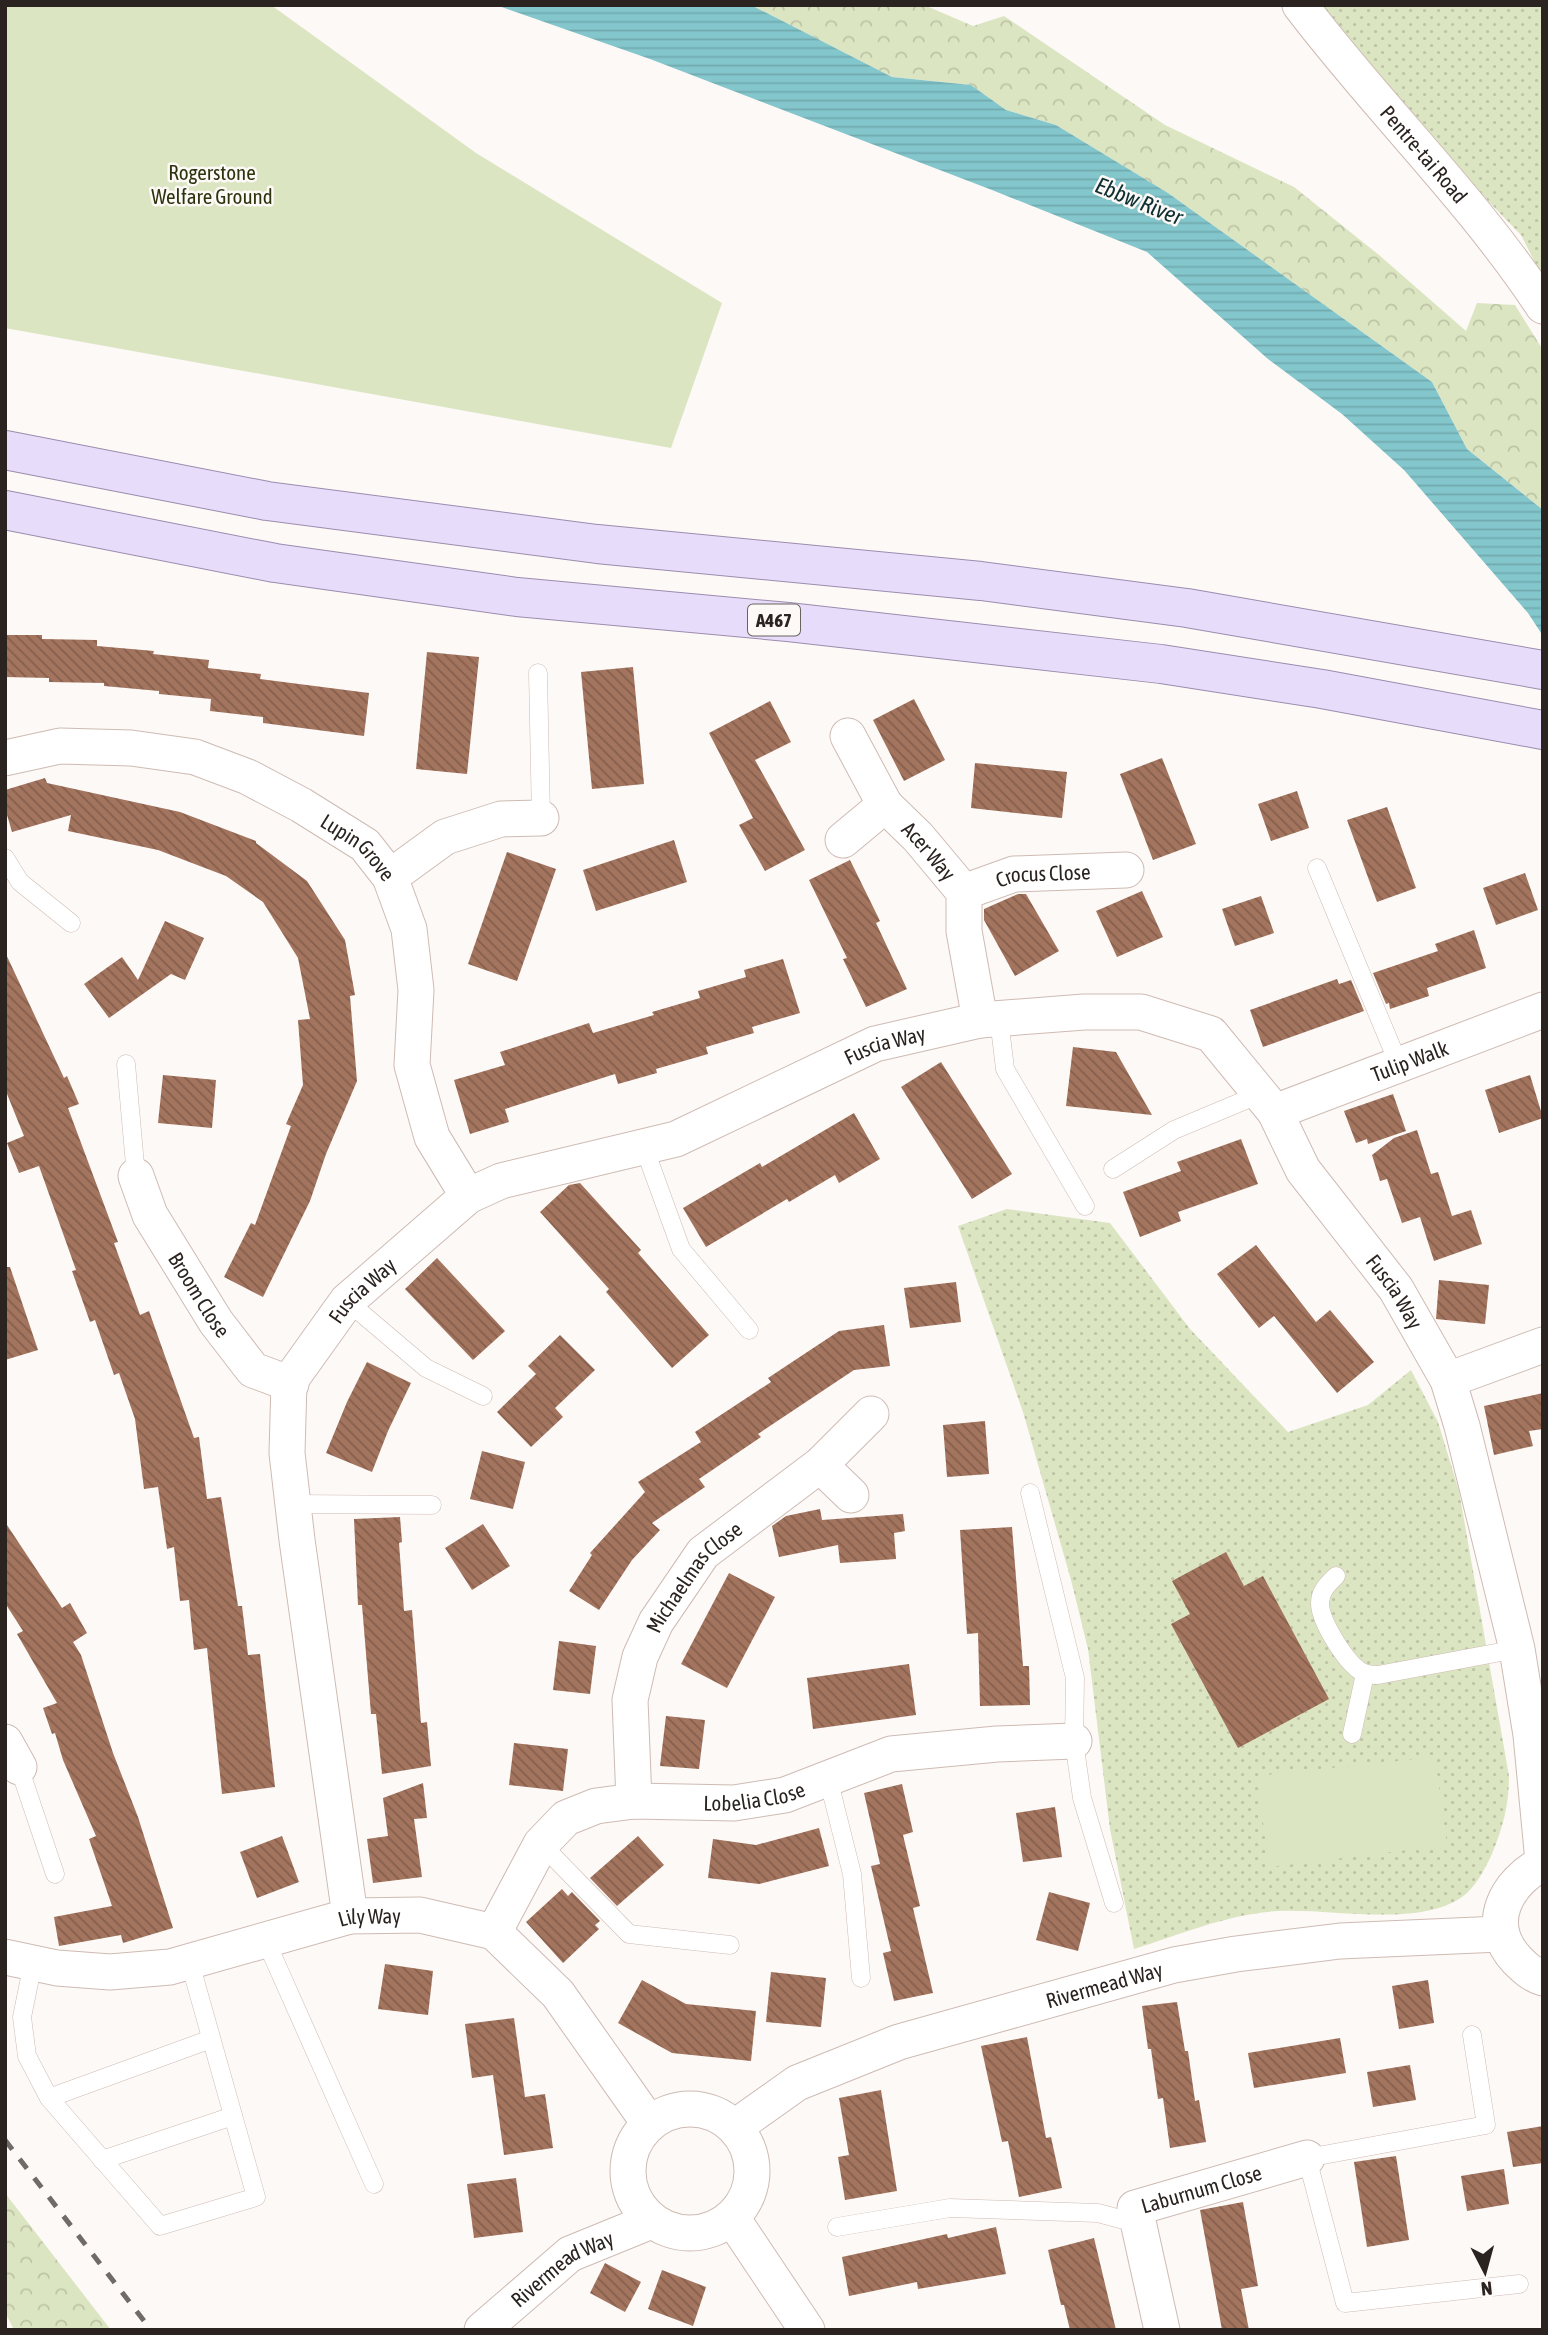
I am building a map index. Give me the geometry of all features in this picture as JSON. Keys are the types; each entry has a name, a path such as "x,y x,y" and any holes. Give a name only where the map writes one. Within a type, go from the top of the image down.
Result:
{"main road":[{"path":"5,450 267,501 597,544 981,581 1186,608 1537,669"},
{"name":"A467","path":"5,510 302,567 517,597 788,622 1161,664 1322,689 1543,730"}],"street":[{"name":"Pentre-tai Road","path":"1300,5 1321,34 1455,187 1543,306"},
{"name":"Acer Way","path":"848,736 885,805 918,837 964,892 964,931 989,1020"},
{"name":"Lupin Grove","path":"5,758 60,746 131,748 195,757 248,777 365,845 390,877 409,929 416,990 412,1065 432,1137 468,1196"},
{"path":"843,840 885,805"},
{"path":"390,877 445,837 501,819 541,818"},
{"name":"Crocus Close","path":"964,892 1014,874 1125,870"},
{"name":"Tulip Walk","path":"1268,1103 1399,1065 1543,1010"},
{"name":"Fuscia Way","path":"290,1383 347,1301 468,1196 501,1181 676,1139 875,1044 989,1020 1084,1012 1141,1012 1211,1034 1268,1103 1303,1170 1396,1289 1448,1380 1462,1426 1517,1650 1531,1735 1543,1862"},
{"name":"Broom Close","path":"136,1176 150,1214 216,1322 253,1370 290,1383"},
{"path":"1448,1380 1543,1345"},
{"path":"290,1383 287,1453 351,1916"},
{"name":"Michaelmas Close","path":"635,1801 630,1700 640,1657 656,1622 703,1553 820,1465 871,1415"},
{"path":"820,1465 851,1495"},
{"name":"Lobelia Close","path":"494,1932 541,1844 566,1818 596,1806 635,1801 734,1803 785,1796 891,1754 997,1744 1074,1741"},
{"path":"1543,1862 1519,1878 1507,1895 1500,1934 1508,1951 1528,1971 1543,1978"},
{"name":"Lily Way","path":"19,1960 57,1968 110,1972 190,1963 351,1916 420,1915 494,1932"},
{"path":"494,1932 558,1994 649,2123"},
{"name":"Rivermead Way","path":"735,2127 797,2083 899,2042 1174,1965 1340,1941 1500,1934"},
{"path":"688,2108 721,2116 735,2127 747,2145 752,2162 751,2185 744,2202 732,2218 705,2232 685,2234 651,2221 634,2201 628,2185 628,2155 649,2123 667,2112 688,2108"},
{"name":"Laburnum Close","path":"1162,2330 1135,2208 1307,2158"},
{"path":"732,2218 807,2330"},
{"name":"Rivermead Way","path":"482,2330 570,2254 651,2221"}],"lane":[{"path":"538,673 541,818"},
{"path":"5,858 20,882 71,923"},
{"path":"1317,868 1399,1065"},
{"path":"989,1020 1005,1069 1085,1206"},
{"path":"127,1064 136,1176"},
{"path":"1113,1169 1174,1130 1268,1103"},
{"path":"644,1147 681,1249 749,1330"},
{"path":"347,1301 426,1368 483,1396"},
{"path":"1030,1493 1075,1678 1074,1741 1082,1798 1114,1903"},
{"path":"293,1504 432,1505"},
{"path":"1336,1576 1323,1590 1320,1601 1322,1616 1348,1658 1365,1674 1378,1675 1517,1650"},
{"path":"1352,1734 1365,1674"},
{"path":"12,1754 55,1874"},
{"path":"828,1778 852,1874 861,1978"},
{"path":"541,1844 629,1934 730,1945"},
{"path":"266,1941 374,2185"},
{"path":"19,1960 27,2056 49,2098 160,2226 256,2197 190,1963"},
{"path":"1472,2035 1486,2125 1307,2158 1345,2303 1518,2284"},
{"path":"49,2098 211,2039"},
{"path":"102,2160 233,2116"},
{"path":"836,2227 950,2208 1098,2213 1139,2224"}],"green space":[{"name":"Rogerstone Welfare Ground","path":"5,5 271,5 476,153 722,303 671,448 5,328"},
{"path":"751,5 924,5 973,26 1004,16 1165,125 1294,187 1379,255 1466,331 1477,303 1515,305 1543,350 1543,510 1467,449 1432,382 1168,193 1056,125 1006,110 971,85 892,77"},
{"path":"1318,5 1543,5 1543,278 1521,235 1407,117"},
{"path":"1007,1209 1110,1223 1190,1329 1288,1432 1368,1405 1411,1370 1438,1422 1459,1491 1509,1776 1507,1806 1496,1844 1479,1878 1462,1897 1444,1906 1422,1912 1398,1914 1299,1911 1259,1913 1205,1926 1134,1949 1110,1829 1088,1649 1023,1412 958,1226"},
{"path":"1435,1757 1447,1845 1269,1867 1257,1776"},
{"path":"5,2193 111,2330 14,2330 5,2312"}],"water":[{"name":"Ebbw River","path":"496,5 751,5 892,77 971,85 1006,110 1056,125 1168,193 1432,382 1467,449 1543,510 1543,636 1528,613 1404,470 1342,414 1268,359 1147,252 650,59"}],"building":[{"path":"5,635 97,640 97,646 154,651 153,654 209,660 208,668 261,674 260,679 369,693 364,736 263,723 263,717 210,711 211,699 104,686 104,683 49,682 49,678 5,677"},
{"path":"427,652 479,657 467,774 416,769"},
{"path":"633,667 644,784 592,789 581,672"},
{"path":"914,699 945,760 904,781 873,720"},
{"path":"770,701 791,742 755,760 805,850 765,871 739,825 753,818 709,733"},
{"path":"1162,758 1196,844 1153,860 1120,774"},
{"path":"975,763 1067,772 1062,818 971,808"},
{"path":"45,778 47,783 180,812 256,841 307,881 345,940 355,995 350,996 357,1081 326,1154 310,1201 263,1297 224,1277 251,1223 255,1225 291,1126 286,1124 303,1085 298,1020 310,1019 298,958 263,902 226,876 158,850 68,831 71,815 12,832 5,808 5,790"},
{"path":"1297,791 1309,828 1271,841 1258,804"},
{"path":"1387,807 1416,888 1377,902 1347,820"},
{"path":"674,840 687,882 596,911 583,870"},
{"path":"507,852 556,869 517,981 468,964"},
{"path":"850,860 880,921 876,923 907,989 866,1007 843,959 847,958 809,880"},
{"path":"1525,873 1538,910 1496,925 1483,888"},
{"path":"1142,891 1163,937 1117,957 1096,911"},
{"path":"1018,894 1026,894 1059,951 1015,976 984,920 984,909"},
{"path":"1261,896 1274,933 1235,946 1222,909"},
{"path":"165,921 204,938 185,980 171,974 109,1018 84,984 122,957 138,980"},
{"path":"1474,930 1486,968 1427,988 1429,996 1390,1009 1373,973 1438,951 1435,944"},
{"path":"5,952 64,1078 67,1076 79,1104 68,1108 118,1242 114,1243 140,1315 149,1311 194,1438 199,1437 207,1499 221,1497 238,1606 242,1606 248,1655 260,1654 275,1787 222,1794 207,1648 194,1650 189,1600 180,1601 174,1547 167,1549 158,1487 144,1489 135,1419 119,1373 114,1375 95,1320 90,1322 72,1271 76,1270 39,1166 19,1173 7,1143 24,1136 5,1089"},
{"path":"783,959 800,1013 752,1027 754,1033 706,1047 708,1054 656,1069 657,1073 618,1084 615,1074 505,1109 509,1122 470,1134 454,1080 505,1065 500,1052 589,1023 593,1033 654,1015 652,1012 700,998 698,991 746,977 744,970"},
{"path":"1337,979 1339,984 1351,980 1364,1011 1263,1047 1250,1010"},
{"path":"1073,1047 1116,1052 1152,1115 1066,1106"},
{"path":"941,1062 1012,1174 972,1199 901,1087"},
{"path":"163,1075 216,1080 212,1128 158,1123"},
{"path":"1530,1075 1543,1118 1499,1133 1485,1090"},
{"path":"1393,1094 1406,1131 1368,1144 1367,1139 1356,1143 1344,1111"},
{"path":"854,1113 880,1159 839,1183 835,1175 789,1202 787,1199 706,1247 683,1208 760,1163 762,1167"},
{"path":"1417,1130 1431,1174 1438,1172 1452,1216 1471,1210 1482,1244 1434,1261 1420,1217 1402,1223 1387,1179 1380,1181 1372,1155 1394,1138"},
{"path":"1241,1139 1258,1184 1178,1212 1181,1221 1140,1237 1123,1192 1181,1171 1177,1162"},
{"path":"580,1183 641,1250 638,1253 709,1335 672,1368 606,1292 609,1289 540,1212 569,1185"},
{"path":"1256,1245 1316,1322 1330,1310 1374,1362 1337,1393 1274,1316 1259,1328 1217,1274"},
{"path":"437,1258 505,1331 473,1360 405,1289"},
{"path":"5,1267 10,1267 38,1350 5,1360"},
{"path":"1439,1280 1489,1285 1485,1324 1436,1319"},
{"path":"956,1282 961,1322 910,1328 904,1288"},
{"path":"884,1325 890,1366 854,1370 758,1434 761,1437 699,1479 705,1487 652,1523 660,1530 632,1560 599,1610 569,1591 592,1555 590,1553 645,1492 638,1482 701,1442 695,1432 771,1382 768,1378 839,1331"},
{"path":"560,1335 595,1370 555,1408 563,1417 531,1447 497,1412 536,1374 528,1366"},
{"path":"367,1362 411,1383 372,1472 326,1453"},
{"path":"1543,1393 1543,1429 1529,1431 1533,1446 1494,1455 1484,1406"},
{"path":"985,1421 989,1474 947,1477 943,1425"},
{"path":"482,1451 525,1462 513,1509 470,1499"},
{"path":"820,1509 822,1520 903,1514 905,1531 894,1533 896,1559 840,1563 838,1545 779,1557 772,1526 786,1516"},
{"path":"400,1517 402,1542 399,1543 404,1611 412,1610 421,1723 427,1722 431,1766 382,1774 376,1714 371,1714 362,1605 358,1605 354,1519"},
{"path":"5,1522 62,1608 70,1603 87,1633 73,1642 81,1655 113,1753 138,1817 173,1928 123,1943 121,1935 59,1946 54,1917 112,1906 89,1839 96,1836 43,1708 57,1703 17,1634 23,1631 5,1603"},
{"path":"483,1524 510,1566 472,1590 445,1548"},
{"path":"1012,1527 1023,1666 1029,1666 1030,1705 980,1706 978,1633 967,1634 960,1530"},
{"path":"1226,1552 1244,1586 1263,1576 1329,1699 1238,1748 1171,1624 1190,1614 1172,1581"},
{"path":"729,1573 775,1597 727,1688 681,1664"},
{"path":"559,1641 596,1646 590,1694 553,1690"},
{"path":"909,1664 916,1715 813,1729 807,1678"},
{"path":"666,1716 705,1720 699,1769 660,1766"},
{"path":"514,1743 568,1749 563,1791 509,1785"},
{"path":"423,1783 427,1818 414,1819 422,1877 373,1883 367,1839 388,1836 383,1798"},
{"path":"902,1784 913,1832 903,1835 920,1906 913,1908 933,1993 894,2001 883,1953 891,1951 871,1866 880,1864 864,1793"},
{"path":"1055,1807 1062,1857 1023,1862 1016,1813"},
{"path":"819,1828 829,1866 759,1884 708,1878 713,1839 756,1845"},
{"path":"282,1836 299,1882 257,1898 240,1852"},
{"path":"638,1836 664,1865 617,1906 590,1878"},
{"path":"562,1889 568,1896 572,1892 600,1921 595,1925 599,1929 563,1963 526,1922"},
{"path":"1049,1892 1090,1903 1078,1951 1036,1940"},
{"path":"385,1964 433,1971 428,2015 378,2009"},
{"path":"771,1972 826,1978 821,2027 766,2022"},
{"path":"642,1980 686,2004 756,2011 751,2061 672,2053 618,2023"},
{"path":"1428,1980 1434,2023 1399,2029 1392,1986"},
{"path":"1177,2002 1195,2101 1199,2100 1206,2142 1170,2148 1163,2098 1158,2099 1142,2006"},
{"path":"514,2018 525,2097 545,2094 553,2148 504,2155 493,2075 472,2078 465,2024"},
{"path":"1027,2037 1046,2138 1051,2137 1062,2188 1019,2197 1008,2141 1002,2142 981,2046"},
{"path":"1340,2038 1346,2073 1254,2088 1248,2053"},
{"path":"1410,2065 1416,2100 1373,2107 1367,2072"},
{"path":"881,2090 897,2191 845,2200 838,2157 849,2155 839,2098"},
{"path":"1543,2126 1543,2163 1513,2167 1507,2132"},
{"path":"1396,2156 1409,2240 1367,2247 1354,2162"},
{"path":"1504,2169 1509,2204 1467,2211 1461,2176"},
{"path":"516,2178 523,2232 474,2238 467,2184"},
{"path":"1243,2202 1258,2286 1241,2289 1249,2330 1222,2330 1200,2210"},
{"path":"996,2227 1006,2274 918,2289 917,2282 849,2296 842,2257 947,2234 948,2238"},
{"path":"1094,2238 1116,2330 1070,2330 1048,2250"},
{"path":"605,2263 641,2282 625,2312 590,2293"},
{"path":"662,2270 706,2287 693,2326 648,2309"}],"railway":[{"path":"5,2140 151,2330"}]}
